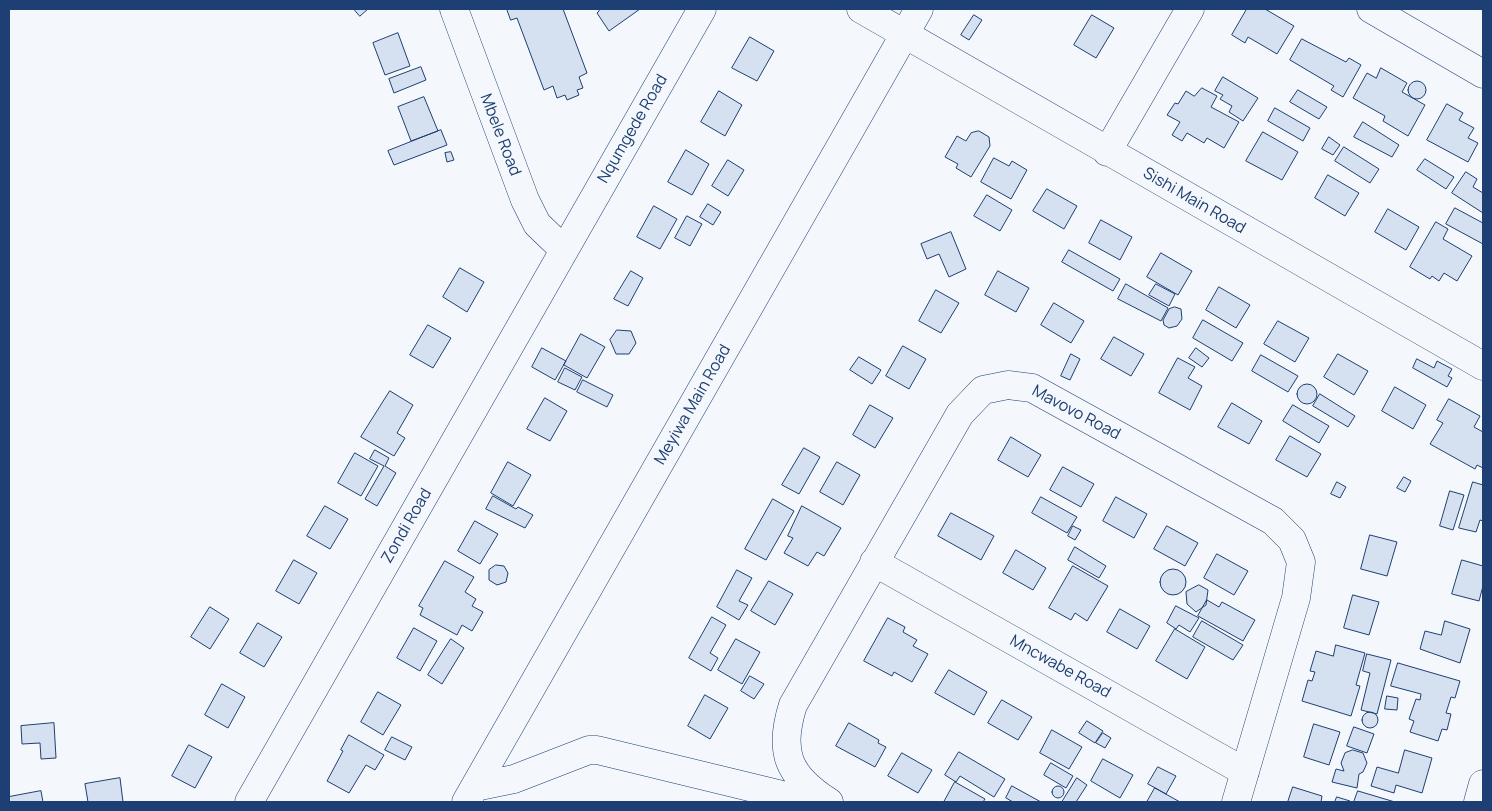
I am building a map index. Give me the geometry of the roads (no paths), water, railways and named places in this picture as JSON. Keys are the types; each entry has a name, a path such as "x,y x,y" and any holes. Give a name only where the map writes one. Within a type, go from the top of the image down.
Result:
{"street":[{"name":"Mbele Road","path":"454,9 525,200 537,224 564,250"},
{"name":"Nqumgede Road","path":"564,250 702,9"},
{"name":"Sishi Main Road","path":"861,9 1107,152 1483,366"},
{"name":"Meyiwa Main Road","path":"471,794 919,9"},
{"path":"1107,152 1190,9"},
{"path":"1371,9 1483,74"},
{"name":"Zondi Road","path":"249,802 564,250"},
{"name":"Mavovo Road","path":"827,802 807,788 793,769 787,752 786,727 793,705 960,414 983,390 1008,384 1032,388 1273,521 1292,540 1301,562 1296,598 1236,802"},
{"name":"Mncwabe Road","path":"874,562 1245,772"},
{"path":"471,794 588,750 597,750 795,798 827,802"},
{"path":"1478,802 1483,784"}]}
